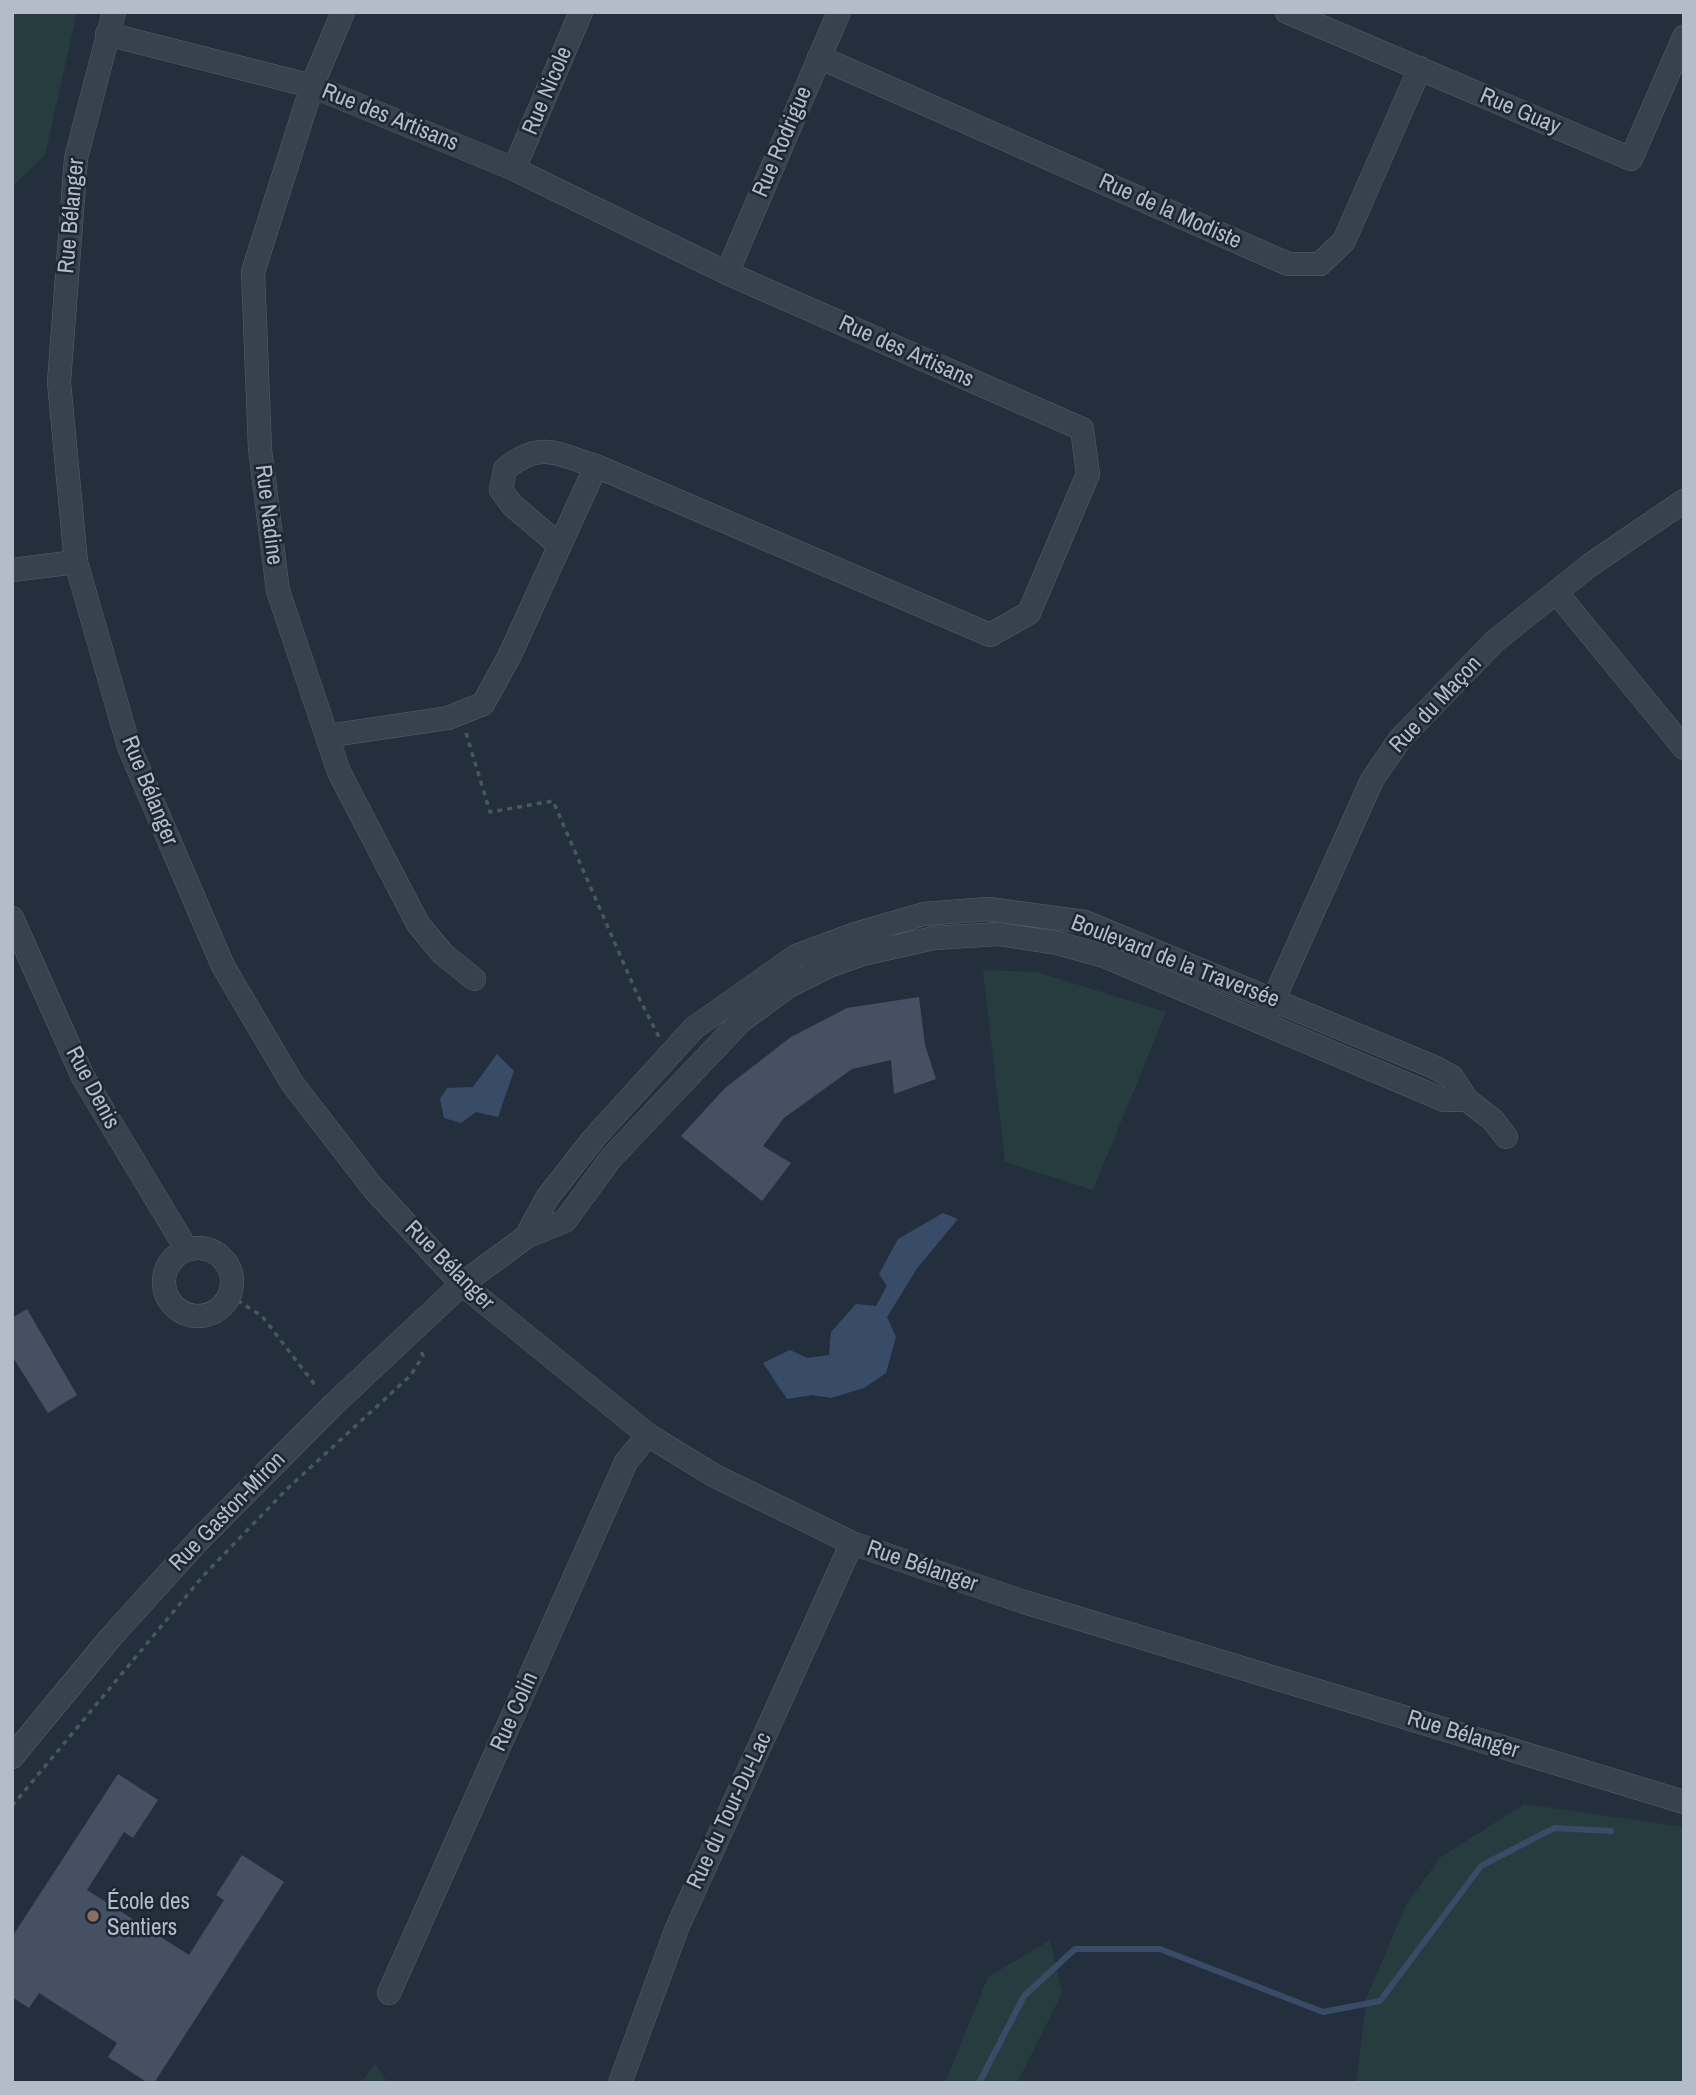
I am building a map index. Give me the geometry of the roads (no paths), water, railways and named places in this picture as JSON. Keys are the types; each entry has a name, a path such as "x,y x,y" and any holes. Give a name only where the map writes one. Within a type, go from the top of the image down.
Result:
{"street":[{"name":"Rue Nadine","path":"343,12 312,86 253,272 260,449 278,591 339,772 418,924 443,954 474,979"},
{"name":"Rue Nicole","path":"514,169 582,12"},
{"name":"Rue Rodrigue","path":"727,273 839,12"},
{"name":"Rue Guay","path":"1287,12 1631,159 1684,37"},
{"name":"Rue des Artisans","path":"111,23 312,86 514,169 727,273 1082,429 1088,474 1029,613 990,635 596,466 543,450 523,455 505,469 501,490 558,544"},
{"name":"Rue Bélanger","path":"111,23 76,158 59,382 75,562 129,747 223,966 292,1083 373,1188 462,1284 648,1435 715,1476 852,1543 1021,1601 1684,1802"},
{"name":"Rue de la Modiste","path":"819,57 1288,264 1320,264 1344,241 1420,68"},
{"path":"327,736 448,718 483,704 509,657 558,544 596,466"},
{"name":"Rue du Maçon","path":"1263,1023 1372,780 1400,739 1495,640 1590,565 1684,501"},
{"path":"12,570 75,562"},
{"path":"1556,592 1684,748"},
{"name":"Boulevard de la Traversée","path":"526,1237 547,1198 594,1138 694,1028 796,956 855,934 924,914 988,909 1085,922 1434,1067 1452,1077 1467,1100 1493,1120 1506,1137"},
{"name":"Rue Denis","path":"12,918 83,1077 187,1250"},
{"name":"Boulevard de la Traversée","path":"462,1284 526,1237 565,1221 611,1158 741,1021 787,987 829,965 863,954 934,938 998,934 1056,943 1104,956 1444,1100 1467,1100"},
{"path":"209,1249 226,1262 232,1284 223,1304 204,1315 193,1315 173,1305 167,1296 165,1274 169,1263 187,1250 209,1249"},
{"name":"Rue Gaston-Miron","path":"12,1757 111,1637 190,1550 332,1406 462,1284"},
{"name":"Rue Colin","path":"389,1993 626,1462 648,1435"},
{"name":"Rue du Tour-Du-Lac","path":"620,2083 677,1928 852,1543"}],"water":[{"path":"497,1054 514,1071 498,1117 476,1112 461,1123 444,1118 440,1099 447,1088 473,1087"},
{"path":"943,1213 958,1219 918,1267 887,1317 896,1337 886,1373 864,1388 831,1398 812,1395 787,1399 763,1363 790,1350 807,1358 829,1355 831,1332 856,1304 876,1306 887,1286 879,1274 898,1239"}],"waterway":[{"path":"979,2083 1024,1996 1075,1949 1160,1949 1323,2012 1380,2001 1481,1866 1554,1828 1611,1831"}],"place":[{"name":"École des Sentiers","path":"93,1916"}]}
